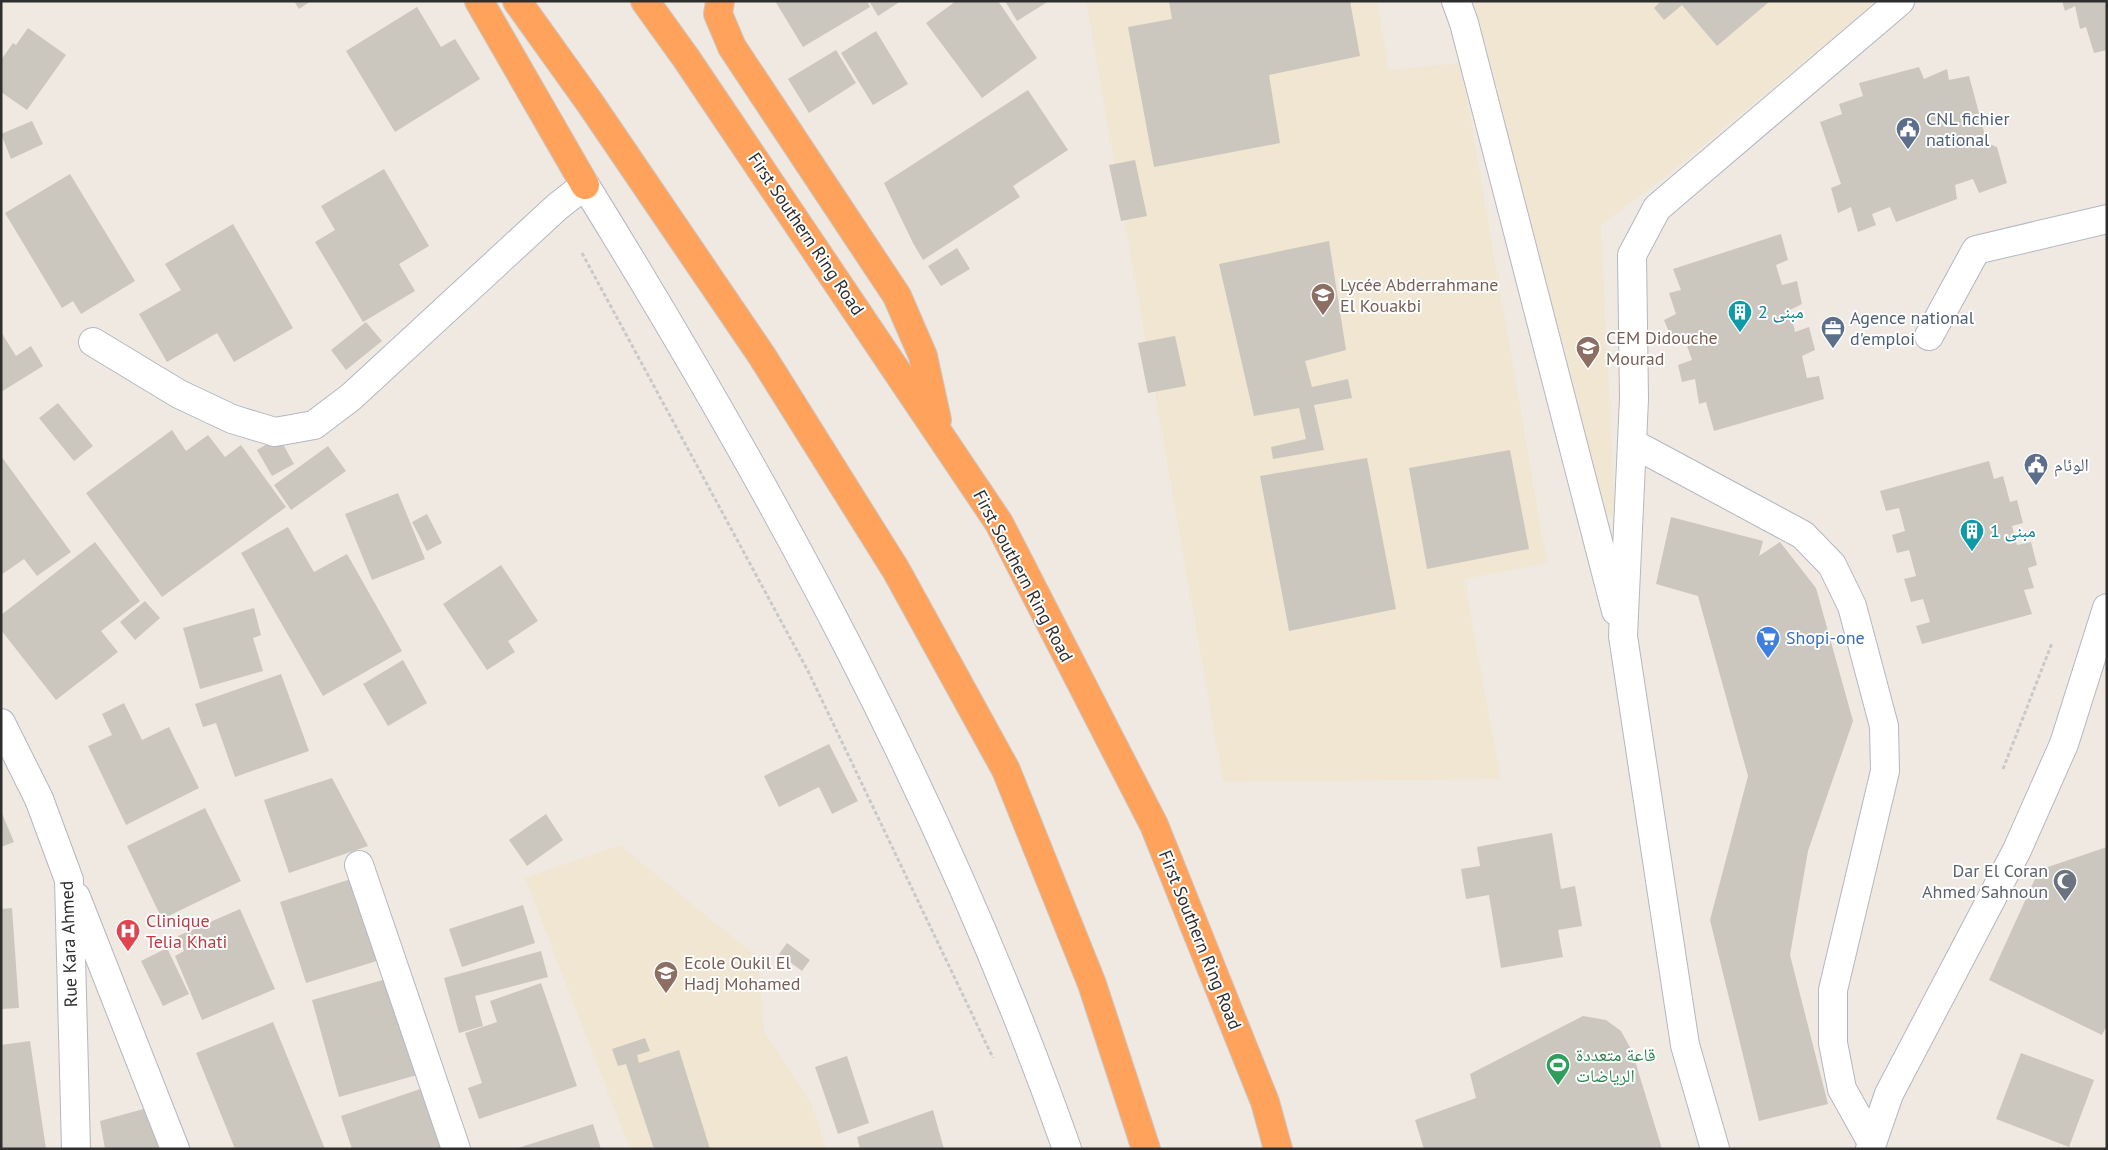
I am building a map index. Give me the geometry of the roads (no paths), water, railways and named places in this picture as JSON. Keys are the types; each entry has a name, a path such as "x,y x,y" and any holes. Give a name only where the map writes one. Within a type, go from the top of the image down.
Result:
{"highway":[{"path":"480,1 585,185"},
{"path":"517,1 596,112 762,356 896,570 1006,770 1092,984 1146,1149"},
{"name":"First Southern Ring Road","path":"645,1 686,58 999,523 1154,825 1265,1102 1278,1149"},
{"path":"720,1 718,14 732,47 897,296 923,356 940,433"}],"street":[{"path":"1456,1 1464,23 1623,636 1685,1045 1715,1149"},
{"path":"1623,636 1634,399 1632,255 1657,208 1900,1"},
{"path":"93,342 179,394 232,419 275,432 314,425 351,397 557,207 585,185 670,323 734,434 870,687 970,899 1008,988 1066,1149"},
{"path":"1929,336 1976,250 2107,219"},
{"path":"1632,443 1803,535 1832,565 1852,606 1884,726 1885,772 1833,990 1833,1043 1842,1089 1871,1145"},
{"path":"1871,1145 1889,1094 2017,850 2064,744 2107,608"},
{"name":"Rue Kara Ahmed","path":"1,722 39,799 69,880 76,1149"},
{"path":"359,865 456,1149"},
{"path":"69,880 175,1149"}],"place":[{"name":"CNL fichier national","path":"1908,150"},
{"name":"Lycée Abderrahmane El Kouakbi","path":"1323,316"},
{"name":"مبنى 2","path":"1740,333"},
{"name":"Agence national d'emploi","path":"1833,349"},
{"name":"CEM Didouche Mourad","path":"1588,369"},
{"name":"الوئام","path":"2036,486"},
{"name":"مبنى 1","path":"1972,552"},
{"name":"Shopi-one","path":"1768,659"},
{"name":"Dar El Coran Ahmed Sahnoun","path":"2065,902"},
{"name":"Clinique Telia Khati","path":"128,952"},
{"name":"Ecole Oukil El Hadj Mohamed","path":"666,994"},
{"name":"قاعة متعددة الرياضات","path":"1558,1086"}]}
